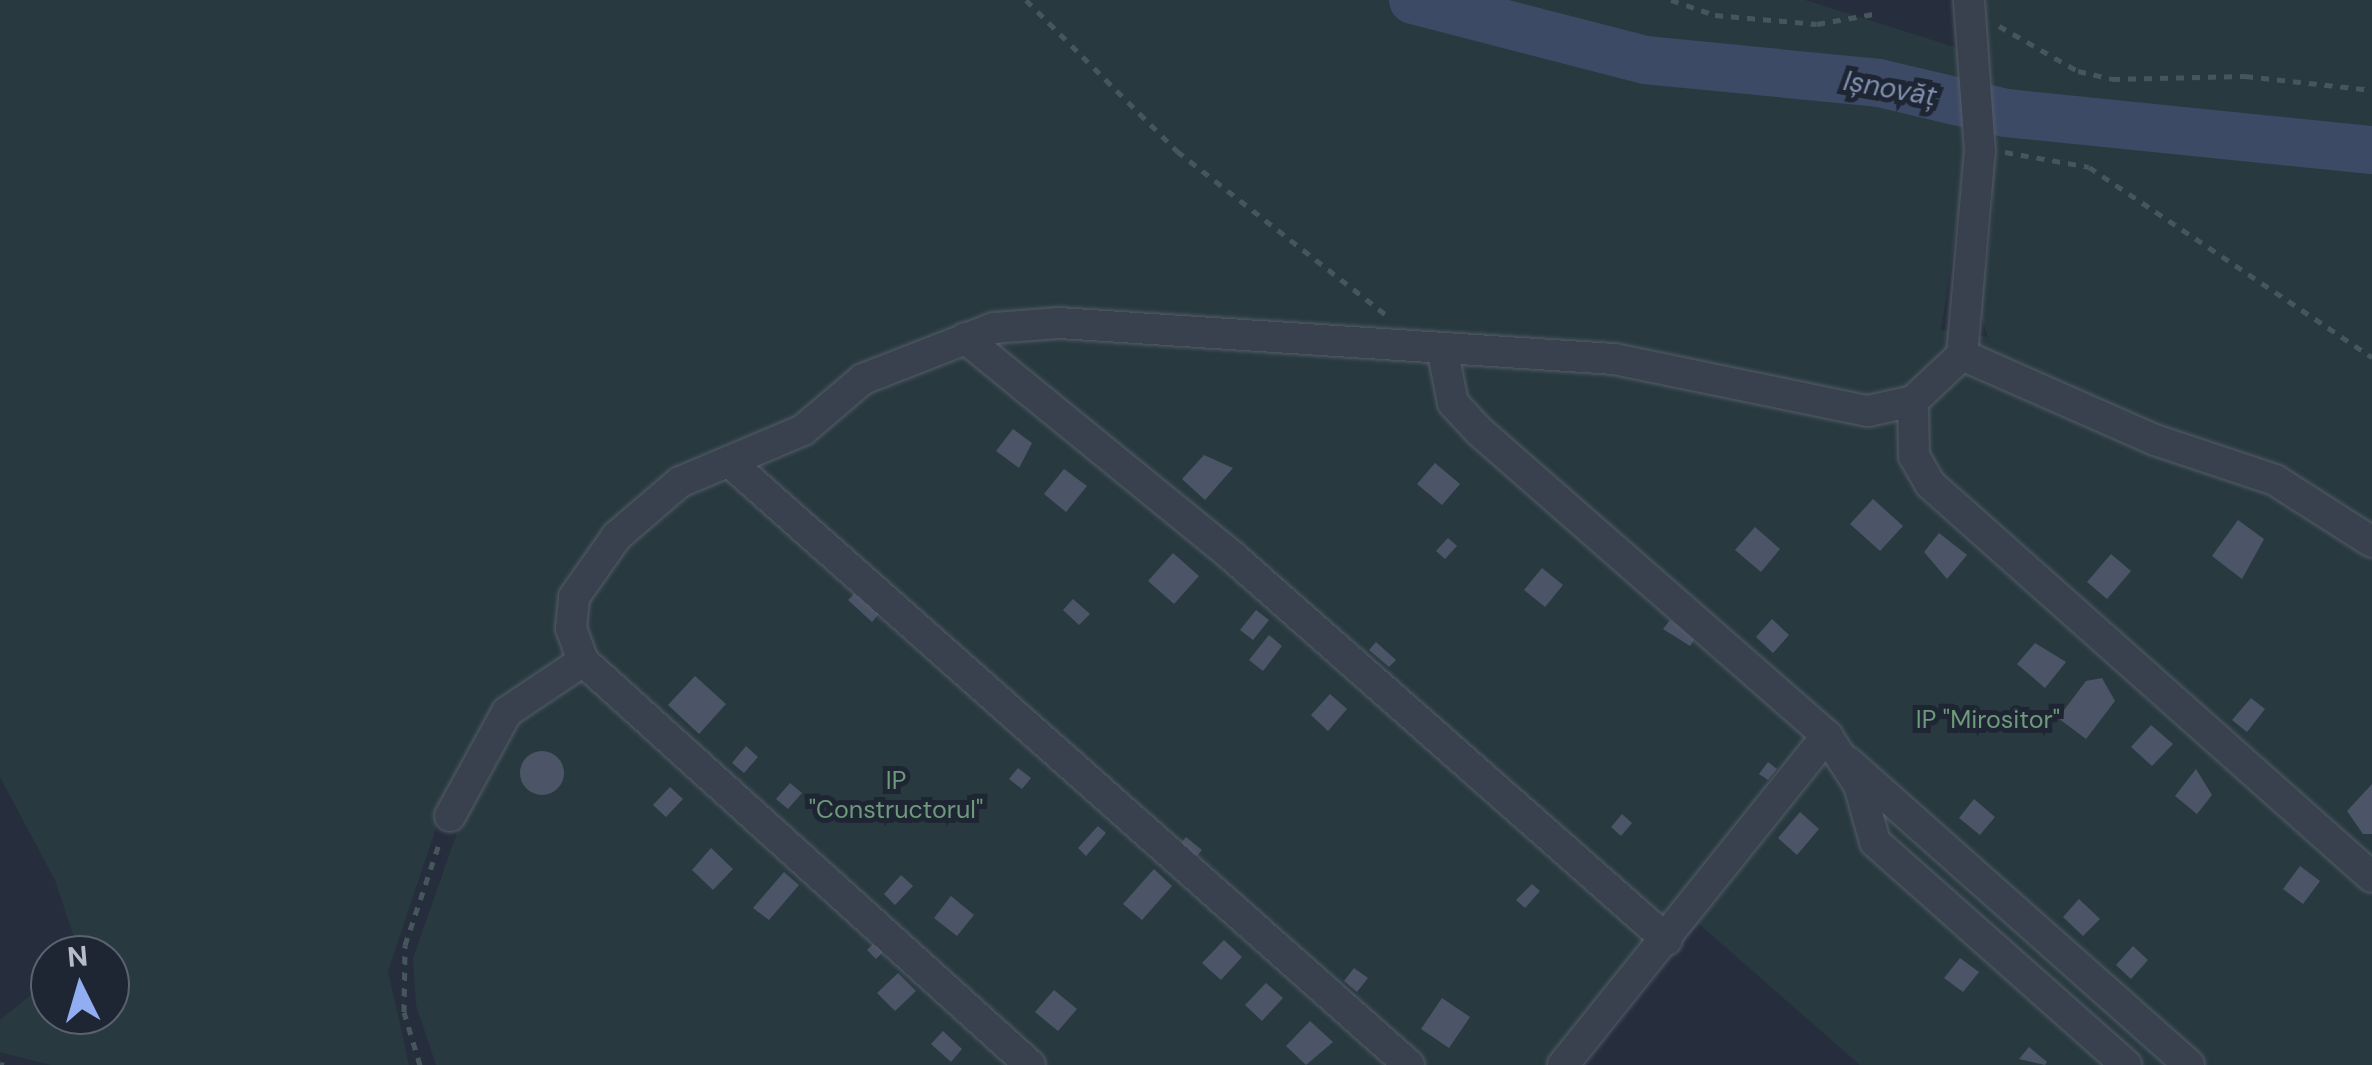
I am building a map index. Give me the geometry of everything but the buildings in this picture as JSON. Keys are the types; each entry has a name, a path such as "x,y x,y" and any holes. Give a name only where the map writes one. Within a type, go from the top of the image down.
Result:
{"street":[{"path":"1030,1065 583,661 571,628 583,578 680,482 733,465 803,430 863,379 965,338 1059,323 1614,358 1868,411 1913,402 1962,355 1980,151 1971,8"},
{"path":"965,338 1232,556 1668,940"},
{"path":"1442,348 1452,404 1478,432 1827,736 1848,762 2189,1065"},
{"path":"1962,355 2155,440 2275,480 2372,542"},
{"path":"1913,402 1914,456 1930,484 2372,877"},
{"path":"733,465 1409,1065"},
{"path":"450,816 507,712 583,661"},
{"path":"1563,1065 1668,940 1827,736"},
{"path":"1848,762 1875,842 2126,1065"}],"path":[{"path":"1026,0 1177,151 1386,312 1403,344"},
{"path":"1670,0 1715,15 1818,24 1879,13"},
{"path":"1971,8 2112,79 2245,76 2372,90"},
{"path":"1980,151 2089,167 2372,356"},
{"path":"420,1065 404,1012 405,945 450,816"}],"green space":[{"path":"0,0 1805,0 1967,51 1967,157 1941,330 1988,337 1980,314 1993,214 1985,0 2372,0 2372,1065 1860,1065 1699,924 1574,1065 436,1065 416,1005 413,958 458,830 440,816 388,971 409,1065 51,1065 0,1052 0,1020 30,996 30,1035 130,1035 130,935 73,935 55,880 0,777"}],"waterway":[{"name":"Ișnovăț","path":"1413,0 1645,60 1879,83 2006,113 2372,150"}],"park label":[{"name":"IP \"Mirositor\"","path":"1988,720"},
{"name":"IP \"Constructorul\"","path":"896,796"}]}
